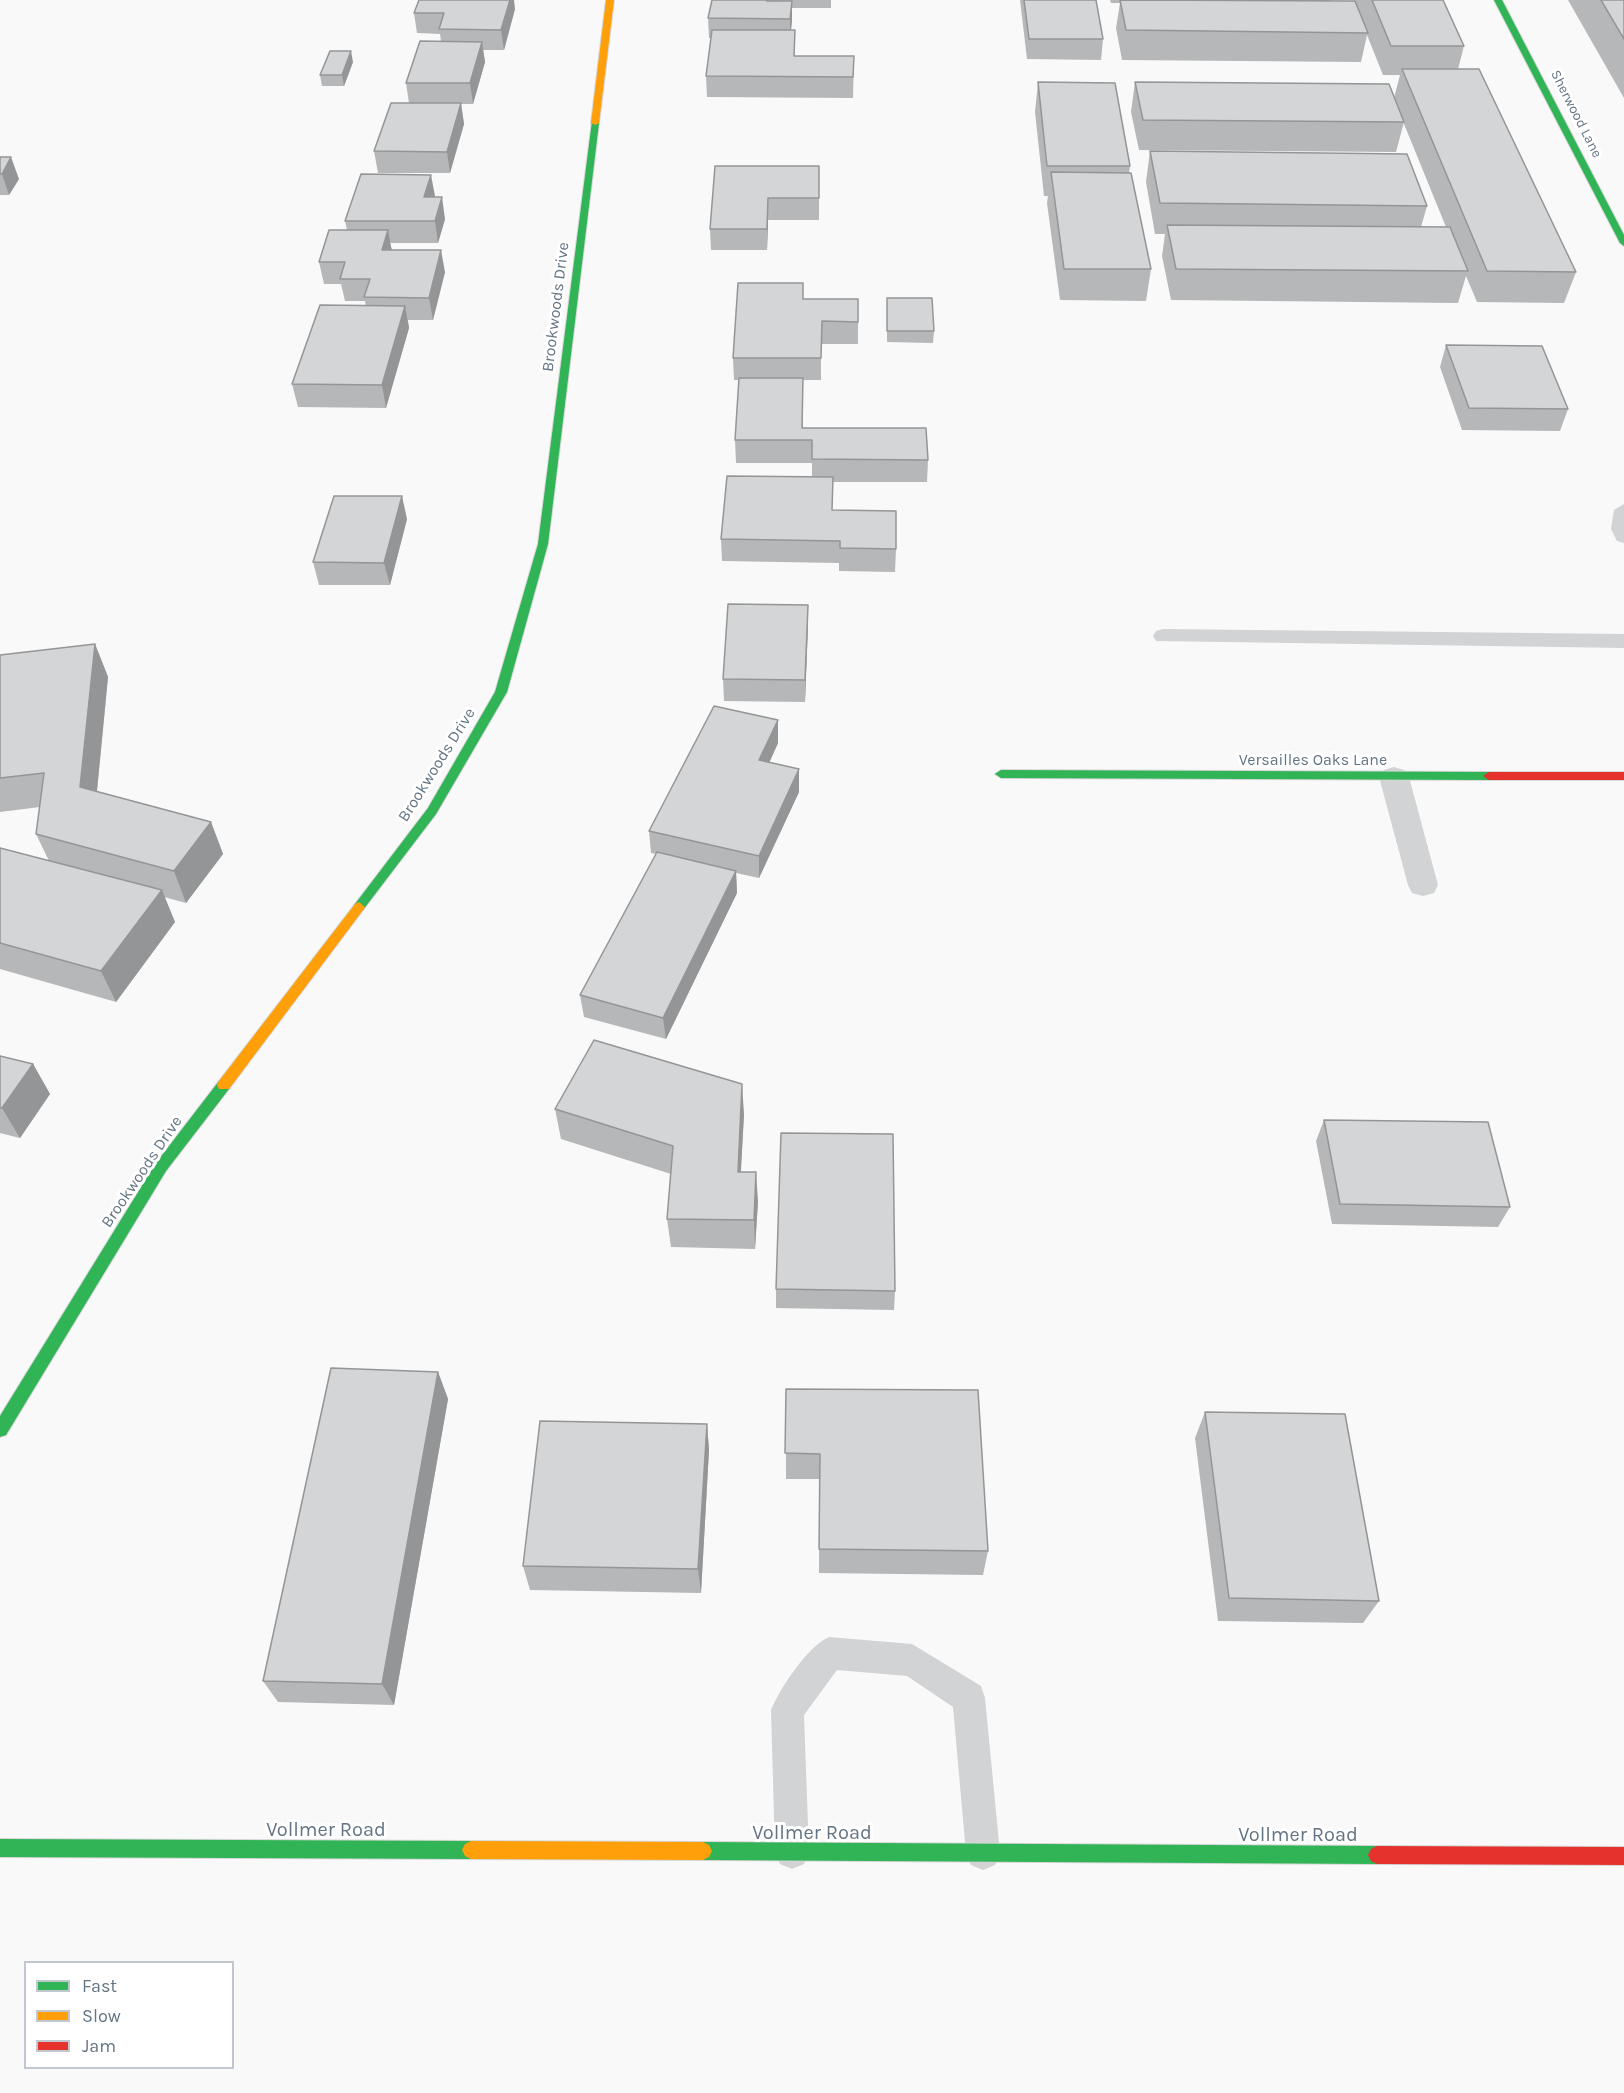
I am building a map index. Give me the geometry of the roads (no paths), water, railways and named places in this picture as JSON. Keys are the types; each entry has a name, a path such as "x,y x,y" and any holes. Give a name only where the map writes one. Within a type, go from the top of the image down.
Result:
{"street":[{"name":"Brookwoods Drive","path":"0,1430 161,1167 432,812 501,692 543,544 610,0"},
{"name":"Sherwood Lane","path":"1498,0 1623,241"},
{"name":"Versailles Oaks Lane","path":"1001,774 1624,776"},
{"path":"1394,777 1423,885"},
{"name":"Vollmer Road","path":"0,1848 1624,1856"}],"lane":[{"path":"1624,510 1621,529 1624,537"},
{"path":"1163,636 1624,641"},
{"path":"792,1852 787,1710 829,1653 912,1660 969,1698 983,1853"}]}
